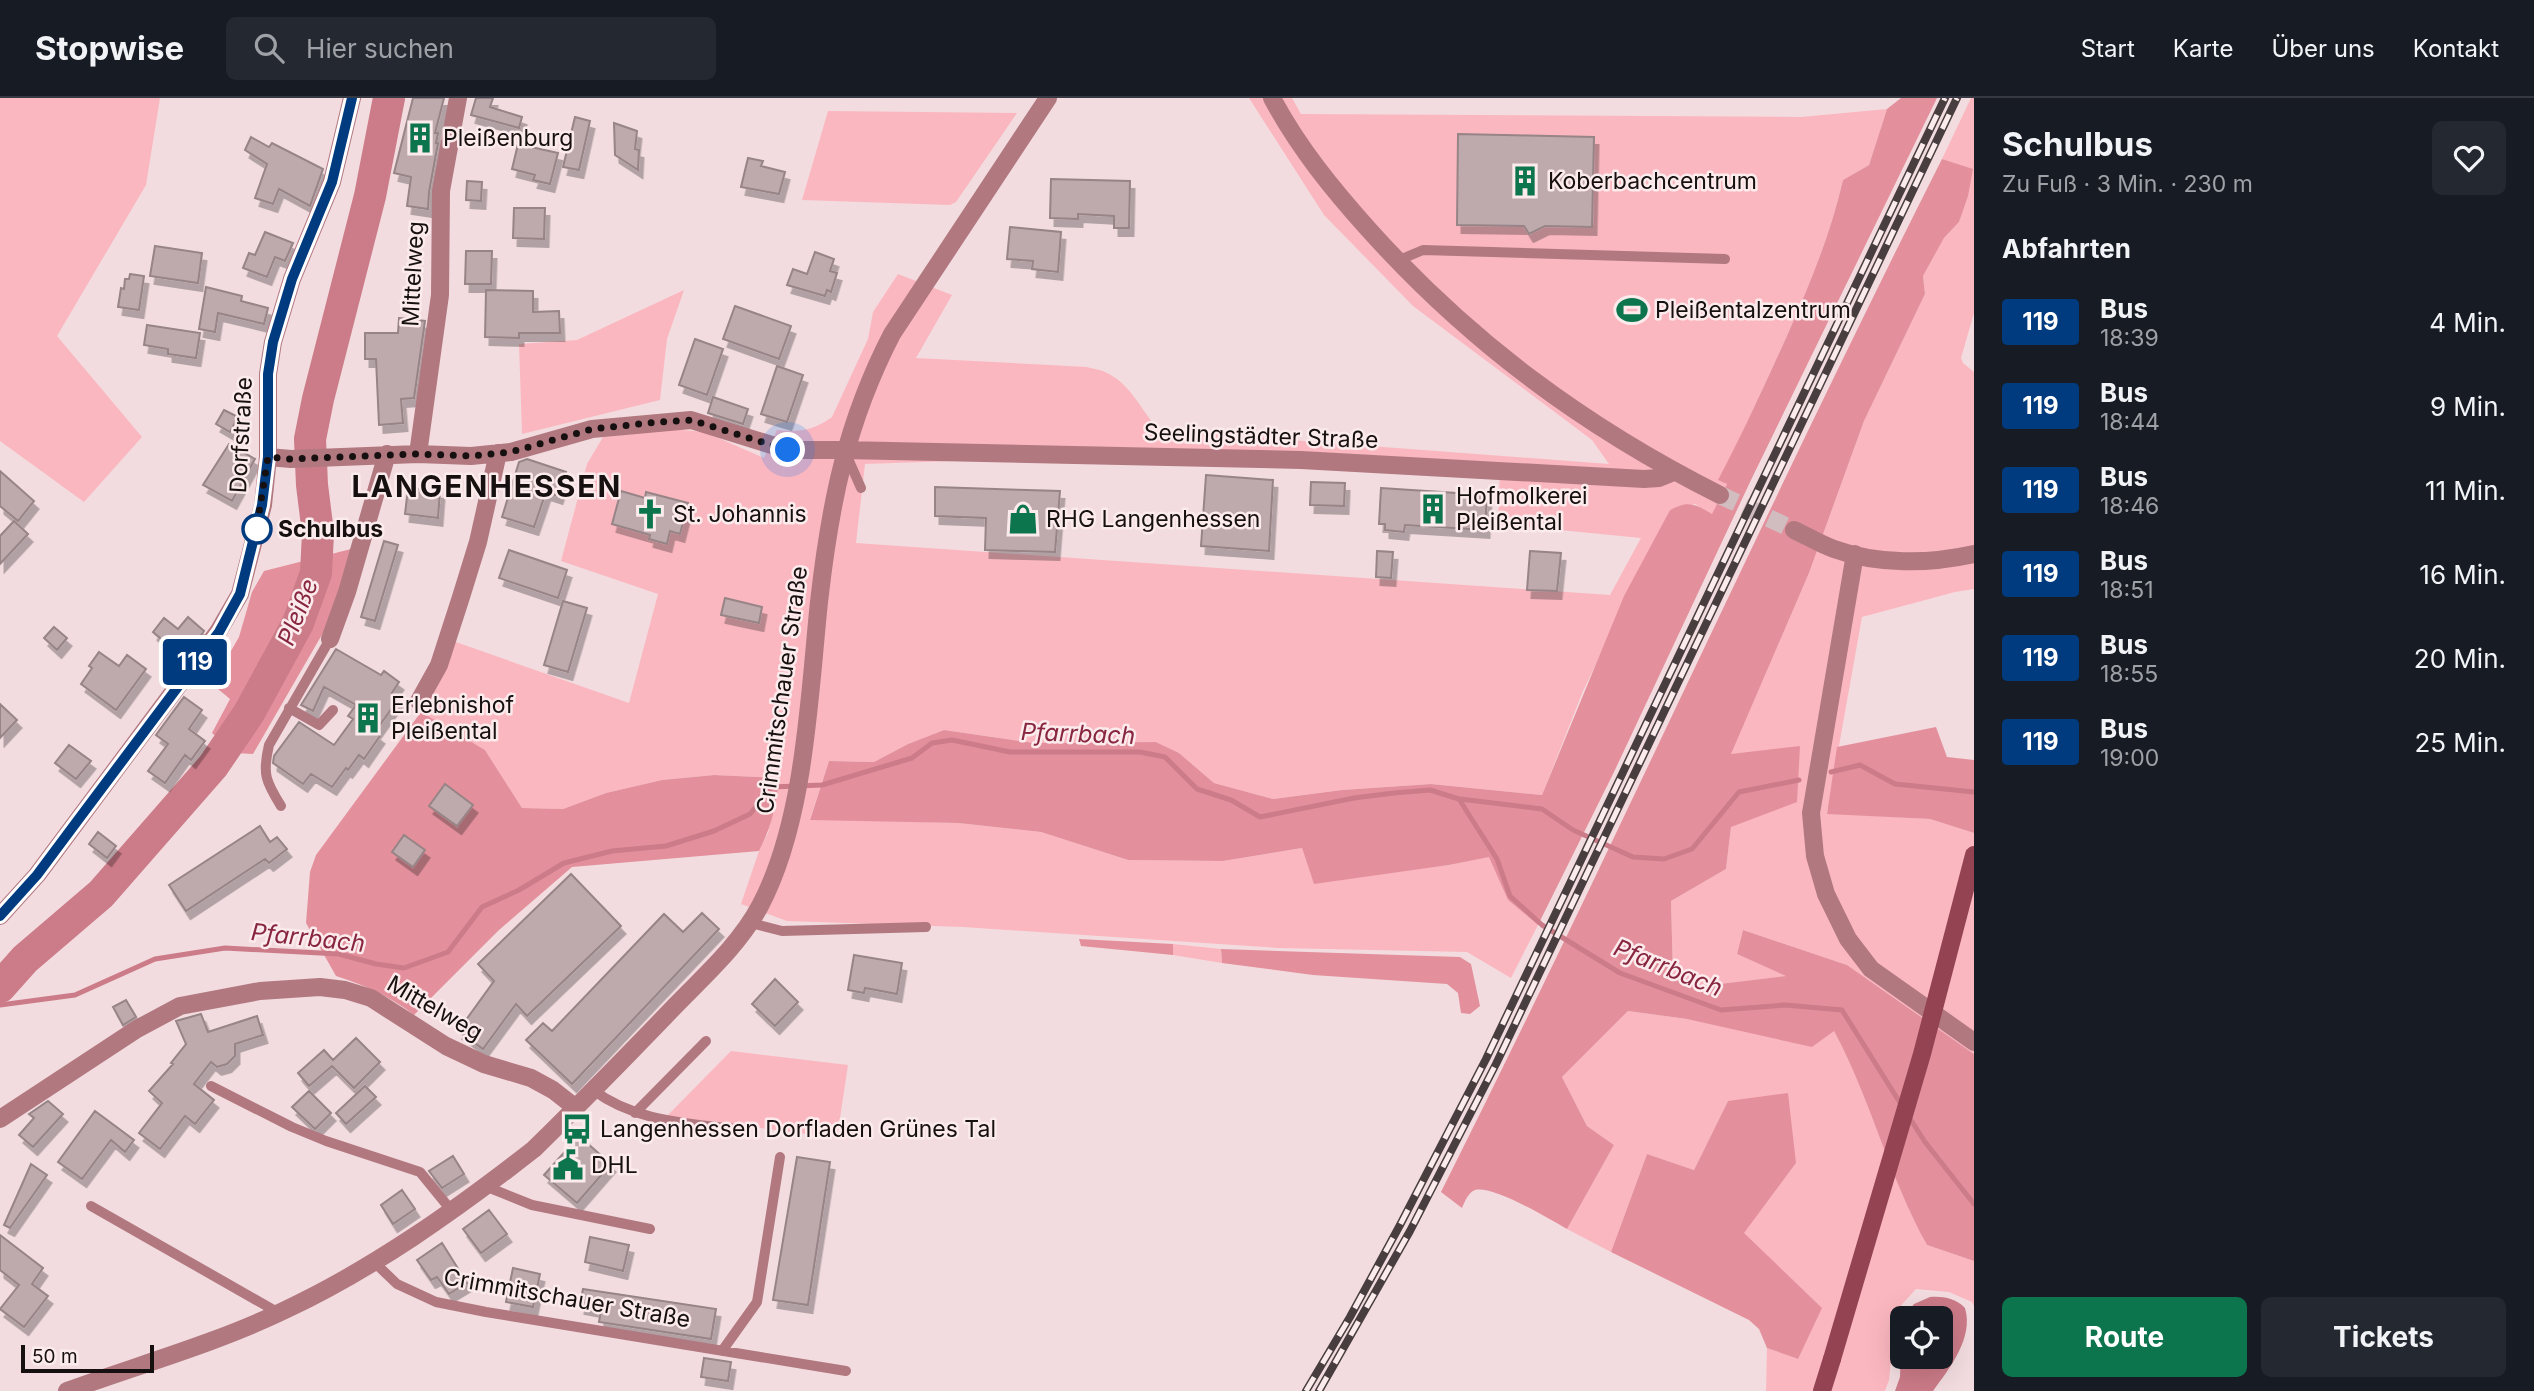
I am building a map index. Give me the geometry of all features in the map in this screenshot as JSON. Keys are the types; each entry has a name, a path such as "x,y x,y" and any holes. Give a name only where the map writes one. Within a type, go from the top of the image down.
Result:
{"main road":[{"path":"1822,1391 1922,1054 1974,855"}],"street":[{"name":"Dorfstraße","path":"0,916 37,875 219,632 240,594 262,505 268,457 268,374 273,342 292,279 332,182 352,98"},
{"name":"Mittelweg","path":"418,454 440,295 441,191 458,98"},
{"name":"Crimmitschauer Straße","path":"67,1391 280,1313 342,1282 374,1262 534,1149 733,947 751,923 775,876 787,838 801,760 826,546 844,450 873,372 892,334 1048,98"},
{"path":"1272,98 1311,160 1397,261 1443,307 1527,377 1576,412 1674,472 1720,495"},
{"name":"Seelingstädter Straße","path":"268,457 291,459 341,455 451,456 498,453 531,447 592,429 691,420 788,450 1301,460 1644,479 1659,478 1674,472"},
{"path":"419,701 439,665 465,586 498,453"},
{"path":"330,639 347,592 387,454"},
{"path":"1794,530 1834,548 1893,561 1942,561 1974,554"},
{"path":"1855,554 1811,813 1815,856 1826,894 1848,939 1871,969 1974,1042"},
{"name":"Mittelweg","path":"0,1119 137,1029 180,1006 260,991 320,987 345,990 371,998 446,1046 484,1063 531,1078 553,1090 576,1108"}],"lane":[{"path":"1397,261 1423,250 1725,259"},
{"path":"844,450 860,488"},
{"path":"281,806 267,783 265,764 269,745 330,639"},
{"path":"289,708 319,725 332,710"},
{"path":"751,923 782,930 926,927"},
{"path":"635,1113 706,1041"},
{"path":"211,1086 292,1127 419,1172 451,1210"},
{"path":"593,1090 611,1102 653,1118 743,1130"},
{"path":"722,1351 757,1302 780,1157"},
{"path":"485,1186 532,1205 650,1230"},
{"path":"91,1206 280,1313"},
{"name":"Crimmitschauer Straße","path":"374,1262 397,1284 436,1302 846,1371"}],"shaded area":[{"path":"0,98 160,98 146,185 57,336 142,437 84,502 0,441"},
{"path":"1249,98 1292,98 1301,114 1801,117 1887,109 1869,165 1843,180 1825,241 1803,299 1719,479 1727,484 1712,515 1695,504 1670,510 1583,691 1542,795 1431,784 1342,790 1273,799 1214,783 1179,753 1156,742 1034,743 944,730 908,744 874,762 829,761 810,819 958,823 1041,832 1128,860 1223,861 1302,848 1314,883 1449,865 1490,856 1508,900 1538,925 1511,978 1467,952 1278,948 963,927 787,921 741,904 768,833 779,778 714,775 662,780 606,793 563,809 522,808 485,750 421,713 443,675 453,641 629,703 658,594 561,561 587,464 603,437 670,429 705,432 764,458 777,430 806,430 832,417 868,339 873,312 898,274 952,295 916,358 1087,367 1101,371 1124,385 1159,430 1609,464 1592,440 1413,306 1324,215","holes":["1160,454 1500,468 1498,524 1641,538 1610,595 856,543 865,464"]},
{"path":"1901,98 1937,98 1538,925 1508,900 1489,857 1314,884 1302,848 1223,861 1128,860 1041,832 958,823 810,820 829,761 874,762 908,744 944,730 1034,743 1156,742 1179,753 1214,783 1273,799 1342,790 1431,784 1542,795 1624,596 1670,510 1692,504 1712,514 1727,484 1718,480 1803,299 1825,241 1843,180 1869,165 1887,109"},
{"path":"1971,98 1974,98 1974,313 1961,358 1974,372 1974,589 1862,617 1827,813 1930,819 1974,833 1974,1054 1847,965 1743,930 1737,954 1788,976 1703,986 1673,976 1671,901 1726,869 1731,827 1730,755 1809,573 1864,421 1925,294 1923,276 1944,238 1959,222 1973,170 1942,159"},
{"path":"828,111 1017,113 956,202 950,205 802,200"},
{"path":"1942,159 1973,169 1959,222 1944,238 1923,276 1925,294 1864,421 1809,573 1731,754 1800,746 1797,802 1731,827 1726,869 1671,901 1673,976 1703,986 1786,976 1737,954 1743,930 1847,965 1974,1054 1974,1261 1927,1245 1902,1193 1859,1084 1834,1031 1812,1047 1687,1019 1628,1011 1562,1077 1587,1126 1614,1145 1567,1229 1521,1204 1483,1190 1470,1193 1462,1208 1441,1192"},
{"path":"684,290 667,339 660,400 522,434 519,344 577,340"},
{"path":"355,548 327,626 253,754 234,753 212,733 230,699 212,684 239,637 252,592 264,571"},
{"path":"421,712 485,750 522,808 563,809 606,793 662,780 714,775 779,778 770,825 759,851 572,867 499,930 414,1015 376,992 336,976 306,923 310,872 316,855"},
{"path":"1936,727 1947,757 1974,760 1974,833 1930,819 1827,814 1837,747"},
{"path":"1079,939 1173,944 1173,955 1081,946"},
{"path":"1173,944 1221,949 1222,963 1173,955"},
{"path":"1221,949 1460,957 1471,964 1480,1006 1470,1014 1461,1013 1458,993 1447,984 1313,975 1222,963"},
{"path":"1628,1011 1687,1019 1834,1031 1927,1245 1974,1261 1974,1306 1972,1302 1949,1292 1916,1289 1901,1306 1890,1306 1890,1369 1885,1391 1766,1391 1767,1348 1798,1359 1743,1233 1796,1163 1728,1101 1694,1170 1647,1154 1611,1252 1567,1229 1614,1145 1587,1126 1562,1077"},
{"path":"731,1051 848,1065 837,1138 667,1116"},
{"path":"1788,1093 1796,1163 1744,1233 1822,1308 1798,1359 1767,1348 1759,1329 1749,1320 1611,1252 1647,1154 1694,1170 1728,1101"},
{"path":"1930,1297 1939,1297 1949,1298 1965,1308 1966,1331 1953,1363 1953,1306 1912,1306"},
{"path":"1900,1369 1949,1369 1933,1391 1895,1391"}],"building":[{"name":"Pleißenburg","path":"413,98 444,98 435,133 438,133 438,143 428,209 407,206 411,177 394,173"},
{"path":"476,98 493,98 490,107 522,117 519,128 471,115"},
{"path":"575,117 590,121 579,170 563,167"},
{"path":"614,123 637,131 635,149 639,150 638,170 615,155"},
{"name":"Koberbachcentrum","path":"1458,134 1594,137 1592,227 1545,226 1529,234 1524,226 1457,225"},
{"path":"251,137 269,147 272,143 323,169 310,206 279,189 273,204 255,198 267,164 245,150"},
{"path":"518,144 558,153 550,184 533,180 535,175 512,169"},
{"path":"748,158 763,161 761,166 785,172 779,194 741,187"},
{"path":"1051,179 1130,181 1129,228 1114,228 1114,216 1078,214 1078,219 1050,218"},
{"path":"467,181 482,182 481,201 466,200"},
{"path":"514,208 545,208 544,239 513,238"},
{"path":"1010,227 1061,232 1058,272 1032,269 1033,261 1007,259"},
{"path":"265,232 293,243 285,261 275,257 267,277 243,268 249,253 255,255"},
{"path":"155,246 202,253 198,283 150,276"},
{"path":"466,251 492,251 491,284 465,284"},
{"path":"815,252 834,259 830,271 837,273 831,292 827,290 825,296 787,285 793,269 807,274"},
{"path":"130,274 144,276 139,310 118,307 121,288 124,289 125,279 129,279"},
{"path":"206,287 242,296 241,301 268,308 264,324 218,313 215,332 199,329"},
{"path":"486,290 533,291 533,312 559,311 560,333 519,333 519,338 485,337"},
{"path":"735,306 791,326 779,359 723,339"},
{"path":"399,318 425,321 414,398 401,399 403,423 379,425 376,359 365,359 365,333 398,333"},
{"path":"147,325 200,333 196,358 168,354 168,349 144,345"},
{"path":"695,339 723,349 707,395 679,385"},
{"path":"777,366 803,375 787,422 761,414"},
{"path":"713,397 748,409 743,424 708,413"},
{"path":"224,410 238,417 230,432 216,424"},
{"path":"229,444 255,459 232,501 203,485"},
{"path":"527,459 566,472 558,496 546,492 534,527 502,517 519,462"},
{"path":"0,471 34,501 18,521 0,506"},
{"path":"1206,475 1273,480 1269,551 1201,546"},
{"path":"1311,482 1345,483 1344,506 1310,505"},
{"name":"RHG Langenhessen","path":"935,487 1060,491 1055,552 985,550 986,518 935,516"},
{"path":"408,488 440,491 438,518 405,514"},
{"name":"Hofmolkerei Pleißental","path":"1381,488 1487,495 1485,530 1405,525 1404,532 1385,530 1385,524 1379,524"},
{"name":"St. Johannis","path":"621,491 645,498 646,492 688,503 680,534 670,531 667,544 649,539 650,535 612,524"},
{"path":"14,521 28,534 0,564 0,536"},
{"path":"384,541 398,545 375,621 361,617"},
{"path":"509,550 567,570 558,598 499,578"},
{"path":"1377,551 1393,552 1391,578 1376,577"},
{"path":"1530,551 1561,553 1557,591 1527,590"},
{"path":"725,598 762,607 759,623 721,615"},
{"path":"563,601 587,608 568,672 544,665"},
{"path":"188,617 204,631 184,659 153,632 164,618 178,629"},
{"path":"54,627 67,638 57,650 44,638"},
{"name":"Erlebnishof Pleißental","path":"336,649 381,675 384,671 399,682 392,693 399,698 375,732 380,736 364,759 359,755 332,787 311,774 303,784 273,763 274,756 299,722 334,745 353,719 348,716 356,705 324,687 313,711 301,705"},
{"path":"99,652 119,666 127,655 146,669 116,710 81,684"},
{"path":"184,697 202,710 189,729 205,741 191,760 185,755 165,783 148,771 168,744 156,735"},
{"path":"0,704 17,720 0,738"},
{"path":"69,745 91,761 76,779 55,763"},
{"path":"445,784 473,805 457,826 429,806"},
{"path":"260,826 270,842 277,837 287,849 269,863 265,859 186,911 169,885"},
{"path":"98,832 116,846 107,858 89,844"},
{"path":"404,835 425,850 413,867 392,852"},
{"path":"571,874 621,926 527,1016 516,1004 483,1049 458,1031 494,981 478,964"},
{"path":"702,913 719,929 572,1084 526,1040 543,1023 552,1031 664,914 683,932"},
{"path":"854,955 902,963 897,994 865,988 864,993 848,990"},
{"path":"775,979 798,1002 775,1026 752,1004"},
{"path":"126,1000 136,1017 123,1025 113,1007"},
{"path":"201,1014 208,1032 257,1016 263,1035 235,1044 235,1056 227,1064 217,1067 211,1062 194,1084 214,1100 195,1124 185,1116 160,1149 139,1133 162,1103 149,1091 173,1064 171,1063 186,1044 176,1021"},
{"path":"356,1038 380,1062 354,1088 332,1066 309,1086 298,1073 324,1050 333,1060"},
{"path":"365,1086 376,1097 346,1124 336,1113"},
{"path":"309,1091 331,1113 315,1129 292,1107"},
{"path":"48,1101 63,1114 33,1147 19,1135 34,1118 29,1114"},
{"path":"95,1111 134,1140 125,1152 111,1140 82,1179 58,1162"},
{"path":"579,1136 611,1164 577,1203 544,1175"},
{"path":"453,1156 464,1174 442,1188 429,1171"},
{"path":"797,1157 830,1162 808,1305 773,1300"},
{"path":"31,1164 47,1175 10,1228 4,1225"},
{"path":"402,1190 415,1209 393,1224 381,1205"},
{"path":"489,1210 507,1234 481,1253 463,1229"},
{"path":"0,1235 43,1268 32,1284 48,1296 24,1327 0,1309 19,1285 0,1270"},
{"path":"590,1237 629,1245 623,1271 585,1262"},
{"path":"442,1243 467,1283 449,1294 437,1277 431,1280 417,1260"},
{"path":"513,1268 540,1274 533,1307 506,1302"},
{"path":"583,1289 716,1309 711,1339 599,1322 601,1310 580,1306"},
{"path":"704,1358 731,1362 728,1381 701,1377"}],"waterway":[{"name":"Pleiße","path":"0,987 25,959 101,894 213,766 249,713 298,623 316,573 318,533 310,439 370,196 389,98"},
{"name":"Pfarrbach","path":"0,1005 75,995 155,959 225,948 339,954 404,968 448,952 482,907 519,890 564,863 612,851 666,846 714,831 750,814 772,787 822,785 912,758 932,743 952,740 1010,752 1140,752 1165,757 1197,789 1231,800 1260,817 1354,798 1394,793 1430,790 1459,799 1497,859 1510,896 1542,925 1620,973 1721,1010 1785,1005 1842,1010 1902,1106"},
{"path":"1831,772 1860,765 1895,784 1974,792"},
{"path":"1460,799 1542,809 1573,830 1633,857 1664,859 1692,849 1739,792 1799,780"},
{"name":"Pfarrbach","path":"1909,1117 1925,1142 1974,1204"}],"tunnel":[{"path":"1720,495 1794,530"}],"railway":[{"path":"1306,1391 1400,1225 1486,1059 1945,98"},
{"path":"1319,1391 1410,1231 1496,1064 1957,98"}],"bus line":[{"name":"119","path":"0,916 37,875 219,632 240,594 262,505 268,457 268,374 273,342 292,279 332,182 352,98"}],"place":[{"name":"Pleißenburg","path":"420,138"},
{"name":"Koberbachcentrum","path":"1525,181"},
{"name":"Pleißentalzentrum","path":"1632,310"},
{"name":"Hofmolkerei Pleißental","path":"1433,509"},
{"name":"St. Johannis","path":"650,514"},
{"name":"RHG Langenhessen","path":"1023,519"},
{"name":"Schulbus","path":"257,529"},
{"name":"Erlebnishof Pleißental","path":"368,718"},
{"name":"Langenhessen Dorfladen Grünes Tal","path":"577,1129"},
{"name":"DHL","path":"568,1165"}],"district":[{"name":"LANGENHESSEN","path":"487,487"}],"route":[{"path":"257,529 256,532 268,457 291,459 418,454 471,456 511,452 592,429 691,420 788,450"}]}
